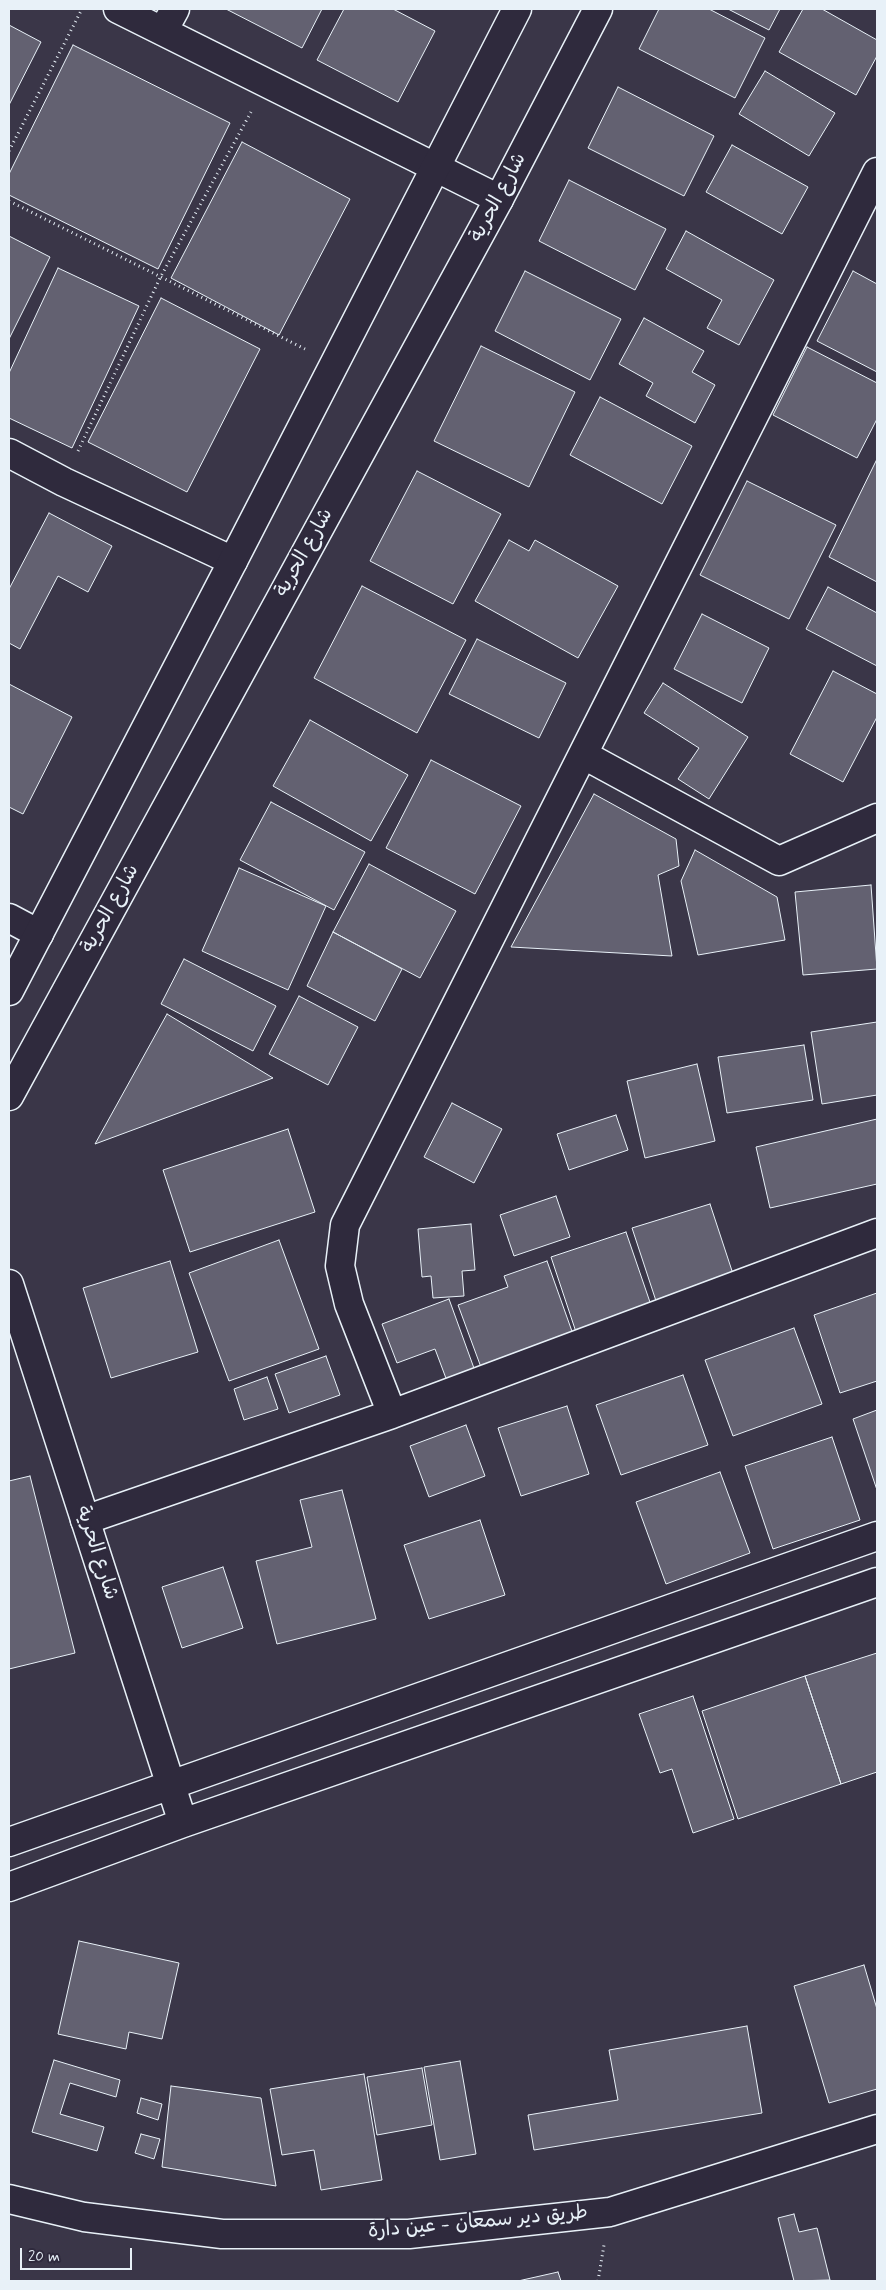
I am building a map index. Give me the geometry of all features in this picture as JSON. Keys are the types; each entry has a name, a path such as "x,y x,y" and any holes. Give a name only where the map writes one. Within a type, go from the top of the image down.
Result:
{"main road":[{"path":"118,9 169,20 267,83 499,199"},
{"path":"9,991 234,561 517,9"},
{"name":"شارع الحرية","path":"9,1096 499,199 598,9"},
{"path":"392,1414 349,1304 340,1266 345,1225 877,172"},
{"path":"9,453 64,482 234,561"},
{"path":"584,755 779,861 877,818"},
{"path":"9,918 39,934"},
{"path":"85,1520 392,1414 877,1233"},
{"name":"شارع الحرية","path":"9,1284 183,1823"},
{"path":"9,1842 877,1536"},
{"path":"9,1887 183,1823 877,1582"},
{"name":"طريق دير سمعان - عين دارة","path":"9,2199 84,2217 222,2234 409,2234 610,2212 877,2129"}],"path":[{"path":"9,151 82,9"},
{"path":"64,482 160,278 267,83"},
{"path":"9,200 160,278 335,364"}],"building":[{"path":"226,9 322,9 302,48"},
{"path":"344,9 393,9 435,31 398,102 317,60"},
{"path":"659,9 709,9 765,38 735,98 639,49"},
{"path":"728,9 780,9 769,30"},
{"path":"803,9 822,9 877,40 877,56 856,95 779,52"},
{"path":"9,25 41,42 9,105"},
{"path":"73,45 230,123 158,269 9,195 9,174"},
{"path":"765,71 835,113 809,156 739,114"},
{"path":"618,87 714,136 684,196 588,148"},
{"path":"242,142 350,199 279,335 171,278"},
{"path":"732,145 808,187 782,234 706,192"},
{"path":"569,180 666,229 635,290 539,241"},
{"path":"686,231 774,280 739,345 707,328 722,300 666,269"},
{"path":"9,236 50,257 9,339"},
{"path":"58,268 139,306 72,448 9,418 9,373"},
{"path":"525,271 621,319 590,380 495,331"},
{"path":"853,271 877,284 877,372 817,341"},
{"path":"161,298 260,349 187,492 88,442"},
{"path":"644,318 704,351 692,372 715,385 695,423 646,396 653,383 619,364"},
{"path":"481,346 575,392 529,487 434,441"},
{"path":"807,347 877,383 877,419 857,458 773,415"},
{"path":"600,397 692,446 662,504 570,455"},
{"path":"877,459 877,582 829,557"},
{"path":"417,471 501,514 453,604 370,561"},
{"path":"747,481 836,525 789,619 700,575"},
{"path":"49,513 112,546 88,592 58,576 20,649 9,643 9,589"},
{"path":"509,540 529,551 535,540 618,586 578,658 475,601"},
{"path":"362,586 466,640 417,733 314,678"},
{"path":"828,587 877,613 877,666 806,629"},
{"path":"702,614 769,648 742,703 674,669"},
{"path":"477,639 566,683 539,738 449,694"},
{"path":"833,671 877,694 877,717 843,782 790,754"},
{"path":"663,683 748,737 709,799 678,779 699,748 644,713"},
{"path":"9,684 72,717 23,814 9,807"},
{"path":"310,720 408,775 371,841 273,786"},
{"path":"431,760 521,806 475,894 386,848"},
{"path":"594,794 676,839 679,866 658,875 672,956 511,947"},
{"path":"271,802 365,852 334,910 240,860"},
{"path":"695,850 777,897 785,940 698,955 681,881"},
{"path":"369,864 456,911 420,978 333,932"},
{"path":"239,868 326,906 288,990 202,951"},
{"path":"871,885 877,969 803,975 795,892"},
{"path":"333,932 402,969 375,1021 307,986"},
{"path":"184,959 276,1006 253,1051 161,1004"},
{"path":"299,996 358,1027 328,1085 269,1054"},
{"path":"167,1014 273,1078 95,1144"},
{"path":"877,1022 877,1095 822,1104 811,1032"},
{"path":"804,1045 813,1100 727,1113 718,1057"},
{"path":"697,1064 715,1141 645,1158 627,1081"},
{"path":"452,1103 502,1129 474,1183 424,1157"},
{"path":"616,1115 628,1150 569,1170 557,1134"},
{"path":"877,1119 877,1184 770,1208 756,1147"},
{"path":"288,1129 315,1212 190,1252 163,1170"},
{"path":"556,1196 570,1237 514,1256 500,1215"},
{"path":"710,1204 735,1280 657,1304 632,1228"},
{"path":"471,1224 475,1270 462,1271 464,1296 433,1298 431,1276 422,1277 418,1229"},
{"path":"626,1232 653,1311 577,1335 551,1257"},
{"path":"279,1240 319,1349 229,1381 189,1273"},
{"path":"170,1261 198,1352 111,1378 83,1288"},
{"path":"547,1261 574,1337 482,1370 458,1305 508,1287 504,1276"},
{"path":"877,1293 877,1381 840,1393 814,1315"},
{"path":"449,1299 475,1371 447,1381 435,1349 397,1363 382,1324"},
{"path":"794,1328 822,1404 733,1436 705,1360"},
{"path":"326,1356 340,1395 289,1413 275,1374"},
{"path":"683,1375 708,1445 621,1475 596,1405"},
{"path":"267,1377 278,1409 244,1420 234,1389"},
{"path":"567,1406 589,1474 521,1496 498,1428"},
{"path":"877,1410 877,1490 853,1419"},
{"path":"466,1425 485,1476 429,1497 410,1446"},
{"path":"832,1437 860,1520 773,1549 745,1466"},
{"path":"720,1472 750,1553 666,1584 636,1502"},
{"path":"30,1476 75,1653 9,1669 9,1481"},
{"path":"342,1490 376,1619 277,1644 256,1561 312,1547 300,1500"},
{"path":"480,1520 505,1595 429,1619 404,1545"},
{"path":"223,1567 243,1628 182,1648 162,1587"},
{"path":"877,1653 877,1772 841,1784 805,1676"},
{"path":"805,1676 841,1784 738,1819 702,1711"},
{"path":"693,1696 734,1819 693,1833 672,1769 660,1773 639,1714"},
{"path":"79,1941 179,1963 162,2039 129,2032 126,2049 58,2034"},
{"path":"864,1965 877,2009 877,2089 829,2103 794,1986"},
{"path":"747,2026 762,2113 534,2150 528,2115 618,2100 609,2050"},
{"path":"54,2060 120,2080 116,2097 70,2083 60,2114 104,2127 97,2151 32,2132"},
{"path":"460,2061 476,2154 440,2160 424,2067"},
{"path":"422,2068 432,2125 377,2135 367,2077"},
{"path":"364,2074 382,2180 321,2190 314,2150 282,2155 270,2089"},
{"path":"171,2086 261,2098 276,2186 162,2167"},
{"path":"141,2098 162,2104 158,2120 137,2113"},
{"path":"141,2134 160,2139 154,2159 135,2153"},
{"path":"794,2214 799,2232 817,2228 830,2280 794,2281 778,2218"},
{"path":"558,2272 561,2281 518,2281"}]}
